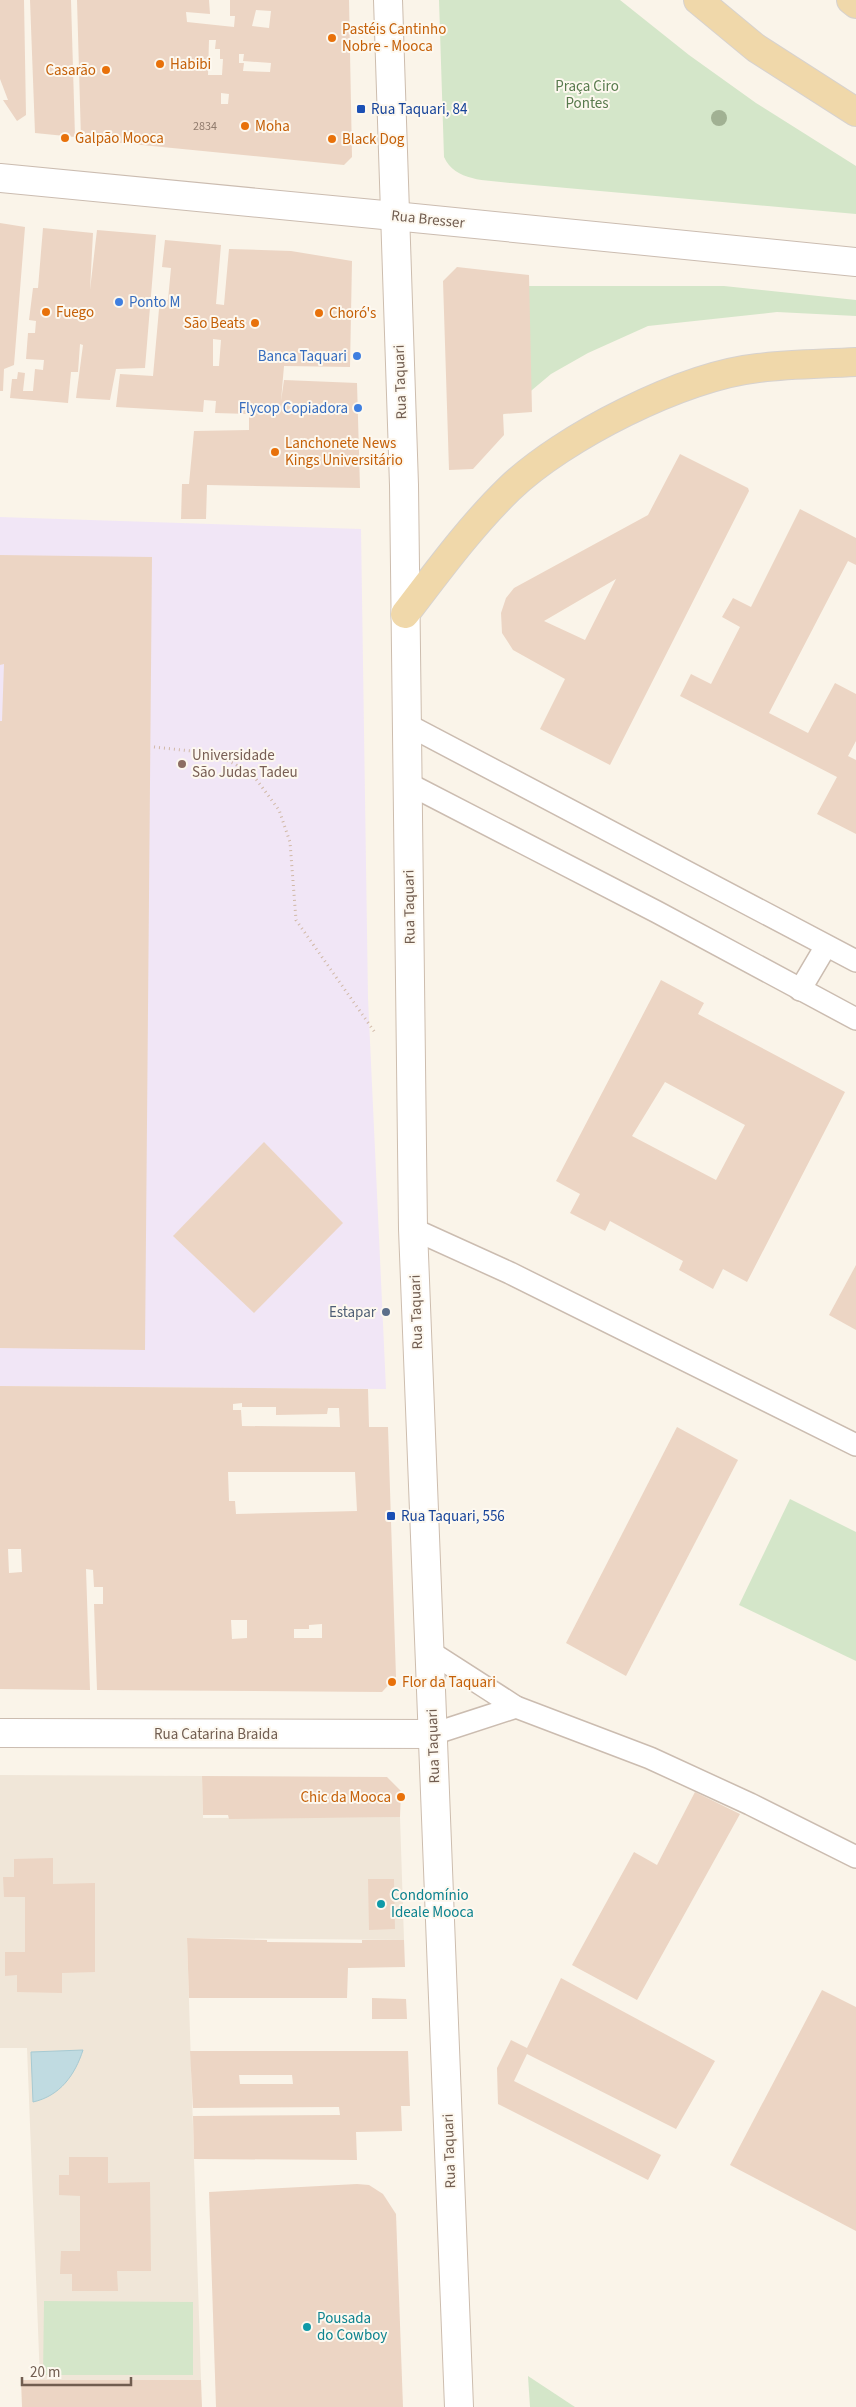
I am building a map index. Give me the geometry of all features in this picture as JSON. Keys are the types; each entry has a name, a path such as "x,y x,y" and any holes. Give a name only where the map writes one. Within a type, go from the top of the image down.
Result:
{"main road":[{"path":"388,0 394,216"},
{"path":"698,0 756,48 856,112"},
{"path":"851,0 856,4"},
{"name":"Rua Bresser","path":"0,178 856,262"},
{"name":"Rua Taquari","path":"394,216 404,485 413,1230 458,2407"},
{"path":"405,614 463,538 510,488 550,458 608,420 688,385 756,368 856,362"},
{"name":"Rua Catarina Braida","path":"0,1733 433,1734"}],"lane":[{"path":"408,725 856,961"},
{"path":"407,783 657,912 856,1019"},
{"path":"800,990 826,946"},
{"path":"413,1230 519,1278 856,1445"},
{"path":"429,1650 516,1707 650,1758 742,1800 856,1857"},
{"path":"433,1734 516,1707"}],"path":[{"path":"154,748 210,753 235,764 256,779 279,810 290,842 296,920 377,1034"}],"shaded area":[{"name":"Universidade São Judas Tadeu","path":"0,517 361,529 368,998 386,1389 0,1386"},
{"path":"0,1775 202,1776 203,1818 400,1817 404,1940 187,1938 201,2380 40,2380 27,2048 0,2048"}],"green space":[{"name":"Praça Ciro Pontes","path":"439,0 620,0 689,55 756,103 856,166 856,214 492,181 473,178 456,171 444,157"},
{"path":"450,286 724,286 856,300 856,316 777,312 648,326 588,353 551,374 454,456"},
{"path":"790,1499 856,1532 856,1661 739,1605"},
{"path":"44,2301 193,2302 193,2375 43,2375"},
{"path":"528,2376 575,2407 530,2407"}],"water":[{"path":"83,2050 76,2068 59,2090 33,2102 31,2052"}],"building":[{"path":"0,0 24,0 26,115 17,121 3,100 8,100 0,79"},
{"path":"30,0 71,0 75,137 35,133"},
{"path":"77,0 209,0 210,14 186,12 187,22 234,27 235,16 230,16 230,0 349,0 352,157 344,165 81,139","holes":["256,10 271,11 269,28 252,26","209,40 216,40 215,49 220,49 220,59 223,59 222,75 208,75","239,54 244,54 243,61 271,63 270,72 243,71 244,63 239,63","221,93 229,94 228,104 221,104","268,121 282,122 282,131 268,131"]},
{"path":"0,223 25,227 14,365 4,369 3,391 0,391"},
{"path":"43,228 93,233 90,290 97,230 156,235 145,368 116,369 110,400 76,398 83,345 80,344 78,372 71,372 68,403 10,398 12,379 17,379 18,372 25,373 23,391 33,391 35,369 43,370 44,360 26,359 28,333 35,333 36,321 29,320 33,288 38,288"},
{"path":"165,240 221,245 216,304 224,305 229,249 291,251 352,261 350,367 284,366 281,401 284,380 357,383 360,488 207,485 206,519 181,519 182,484 189,484 194,431 249,430 249,414 215,413 216,401 204,400 203,412 116,407 120,374 153,376 160,298 168,300 171,268 162,267","holes":["213,339 221,340 219,366 213,366"]},
{"path":"457,267 529,275 532,412 503,414 504,435 473,469 449,470 443,281"},
{"path":"680,454 748,488 749,491 610,765 540,729 565,679 513,650 502,633 501,613 506,598 514,588 648,515","holes":["616,579 585,640 544,621"]},
{"path":"800,509 856,538 856,565 848,561 769,713 808,733 835,683 856,694 856,741 848,756 856,760 856,834 817,814 837,777 680,696 691,674 711,684 740,627 722,617 733,598 751,607"},
{"path":"0,555 152,557 145,1350 0,1348 0,721 2,721 4,664 0,665"},
{"path":"661,980 704,1003 698,1014 845,1092 747,1282 723,1269 713,1289 679,1270 683,1261 610,1221 605,1231 570,1213 580,1194 556,1181","holes":["665,1082 745,1125 716,1180 632,1136"]},
{"path":"264,1142 343,1223 254,1313 173,1236"},
{"path":"856,1265 856,1330 829,1315"},
{"path":"0,1386 368,1389 369,1427 388,1427 396,1677 382,1692 97,1690 94,1604 103,1604 103,1587 94,1587 93,1570 86,1569 90,1690 0,1689","holes":["242,1403 242,1407 276,1407 276,1415 327,1414 328,1408 339,1408 340,1427 242,1426 241,1410 233,1410 233,1404","228,1472 355,1472 357,1511 236,1514 235,1501 229,1501","8,1549 21,1549 22,1572 9,1573","231,1620 247,1620 247,1638 232,1639","322,1624 322,1638 294,1638 294,1629 309,1629 309,1625"]},
{"path":"677,1427 738,1460 626,1676 566,1643"},
{"path":"202,1776 387,1777 401,1791 400,1817 229,1819 228,1815 203,1815"},
{"path":"695,1792 740,1814 637,2000 572,1965 634,1852 657,1865"},
{"path":"53,1858 53,1884 95,1883 95,1972 62,1973 62,1993 17,1992 17,1975 5,1976 5,1952 25,1952 25,1897 4,1897 3,1877 14,1877 14,1859"},
{"name":"Condomínio Ideale Mooca","path":"368,1879 394,1879 395,1929 369,1930"},
{"path":"187,1938 267,1940 267,1942 362,1943 362,1940 404,1940 405,1967 348,1968 347,1998 189,1998"},
{"path":"561,1978 715,2061 676,2129 527,2054 514,2081 661,2155 648,2180 498,2104 497,2068 511,2040 527,2048"},
{"path":"822,1990 856,2007 856,2231 730,2165"},
{"path":"372,1998 406,1999 407,2019 372,2019"},
{"path":"190,2051 408,2051 410,2106 401,2106 402,2131 356,2132 357,2160 194,2159 193,2116 340,2115 339,2107 193,2108","holes":["239,2075 292,2075 293,2084 240,2084"]},
{"path":"69,2157 108,2157 108,2183 150,2182 151,2271 117,2271 118,2291 72,2291 72,2274 60,2274 61,2251 80,2251 80,2196 59,2195 59,2175 69,2175"},
{"name":"Pousada do Cowboy","path":"357,2184 369,2185 383,2194 396,2214 403,2407 216,2407 209,2192"},
{"path":"21,2380 201,2380 202,2407 22,2407"}],"place":[{"name":"Pastéis Cantinho Nobre - Mooca","path":"332,38"},
{"name":"Habibi","path":"160,64"},
{"name":"Casarão","path":"106,70"},
{"name":"Rua Taquari, 84","path":"361,109"},
{"name":"Moha","path":"245,126"},
{"name":"Galpão Mooca","path":"65,138"},
{"name":"Black Dog","path":"332,139"},
{"name":"Ponto M","path":"119,302"},
{"name":"Fuego","path":"46,312"},
{"name":"Choró's","path":"319,313"},
{"name":"São Beats","path":"255,323"},
{"name":"Banca Taquari","path":"357,356"},
{"name":"Flycop Copiadora","path":"358,408"},
{"name":"Lanchonete News Kings Universitário","path":"275,452"},
{"name":"Universidade São Judas Tadeu","path":"182,764"},
{"name":"Estapar","path":"386,1312"},
{"name":"Rua Taquari, 556","path":"391,1516"},
{"name":"Flor da Taquari","path":"392,1682"},
{"name":"Chic da Mooca","path":"401,1797"},
{"name":"Condomínio Ideale Mooca","path":"381,1904"},
{"name":"Pousada do Cowboy","path":"307,2327"}]}
